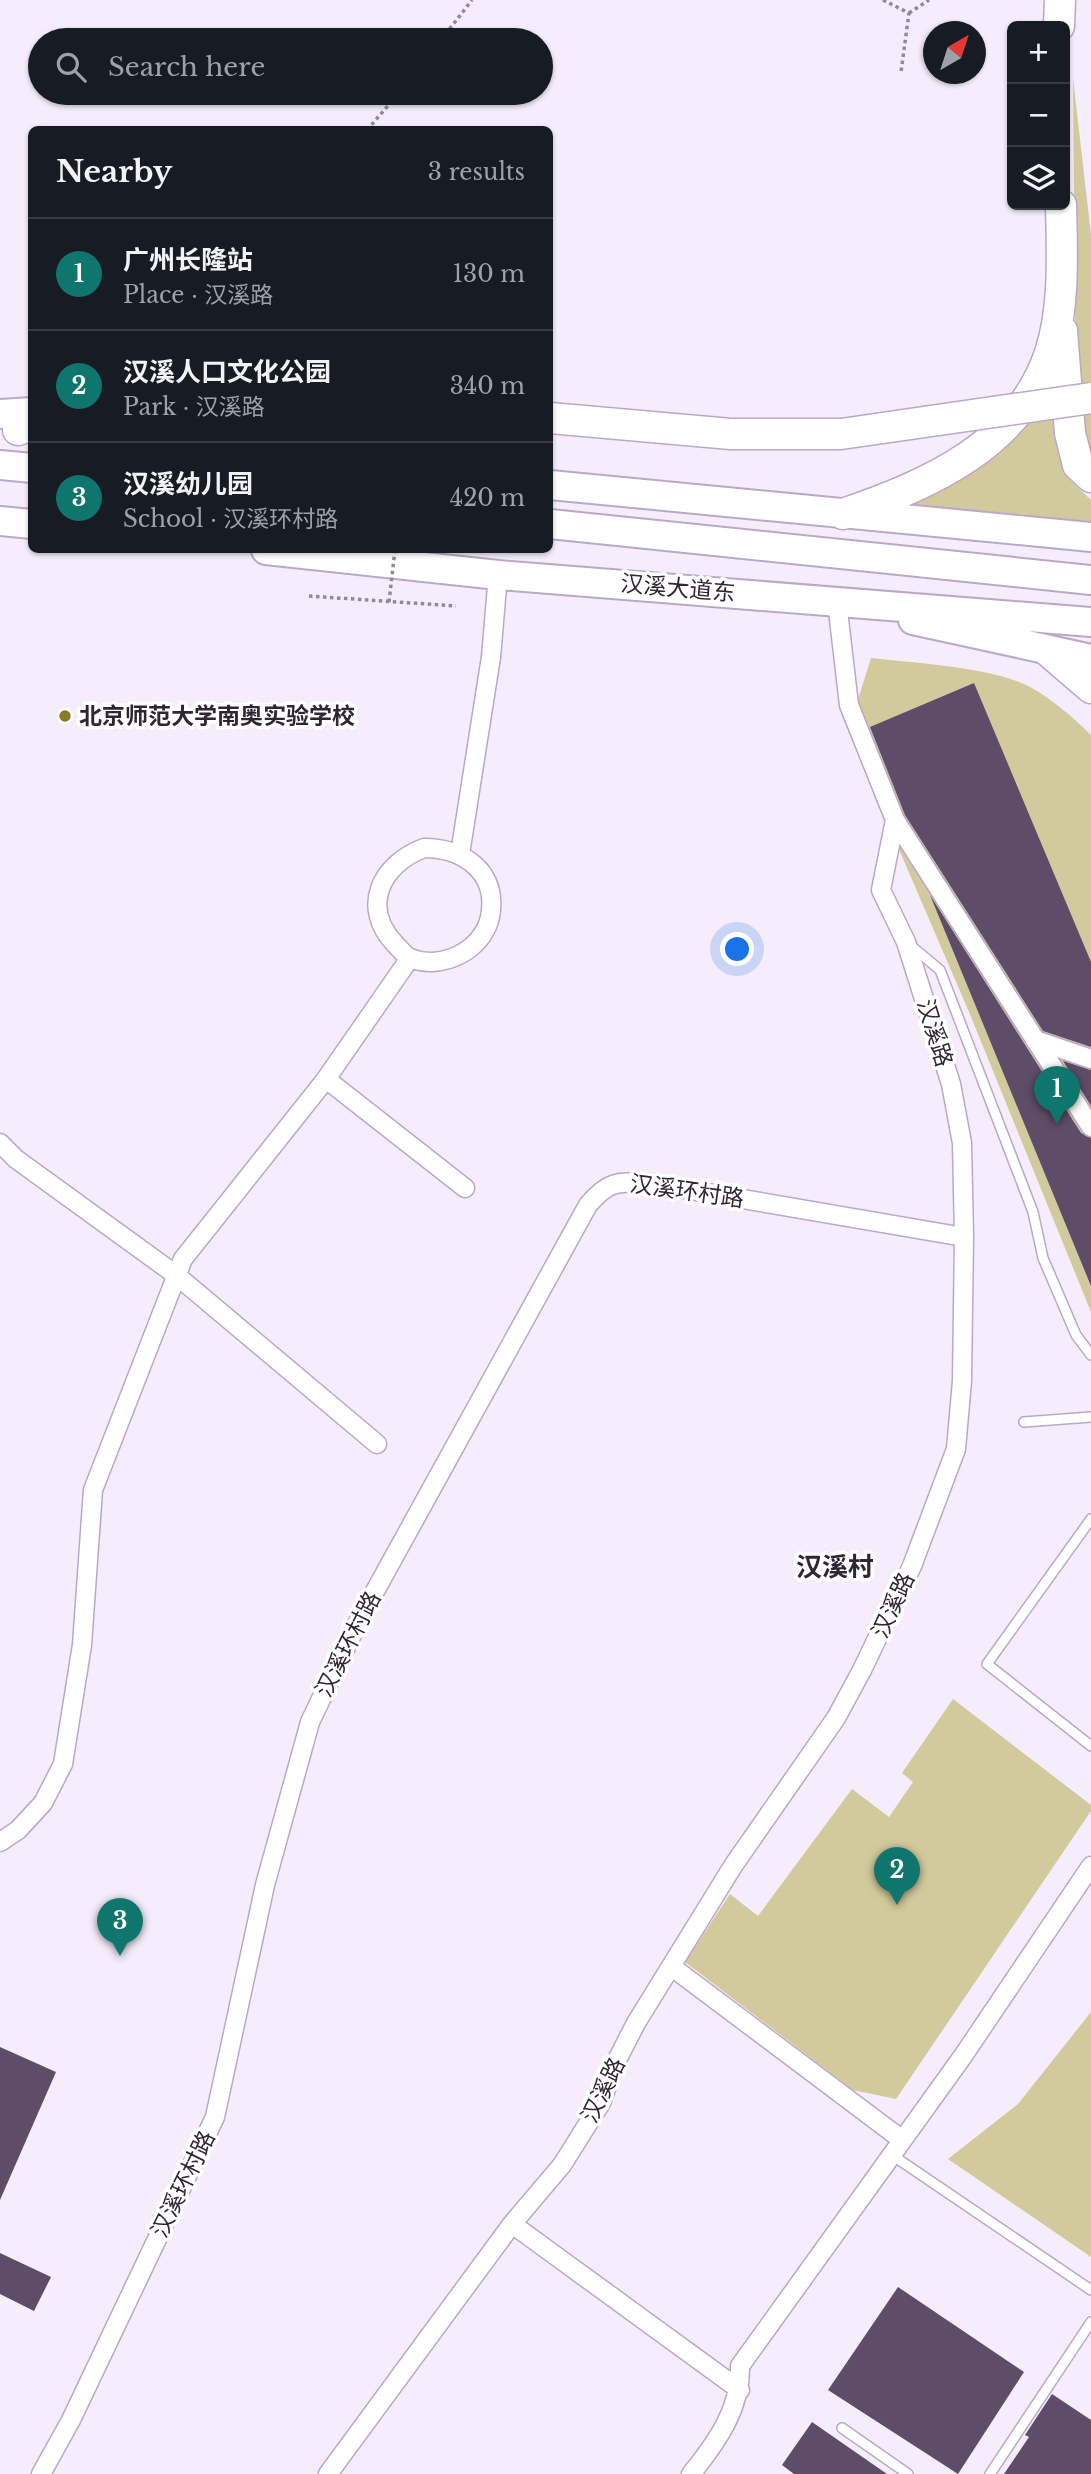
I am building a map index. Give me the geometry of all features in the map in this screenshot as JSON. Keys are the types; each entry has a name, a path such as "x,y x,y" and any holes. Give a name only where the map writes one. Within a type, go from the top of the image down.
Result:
{"highway":[{"path":"1059,21 1060,0"},
{"path":"1061,210 1060,296 1070,433 1078,466 1091,477"},
{"path":"843,514 939,477 979,450 1009,424 1038,379 1050,353 1060,296"},
{"path":"553,418 731,434 841,434 1091,398"},
{"path":"1048,651 1091,688"}],"main road":[{"path":"0,465 28,468"},
{"path":"553,485 1091,537"},
{"path":"0,521 28,524"},
{"path":"553,524 1091,580"},
{"path":"0,541 28,541"},
{"name":"汉溪大道东","path":"294,553 498,575 1091,622"},
{"path":"1039,575 1091,575"},
{"path":"837,602 1091,659"}],"street":[{"path":"460,854 491,657 498,575"},
{"path":"837,602 849,705 895,820 1091,1127"},
{"name":"汉溪路","path":"328,2474 512,2224 568,2155 601,2103 615,2064 636,2023 733,1866 836,1718 912,1566 956,1448 961,1381 963,1156 951,1084 906,942 881,890 895,820"},
{"path":"424,848 442,848 460,854 475,865 486,880 491,899 490,918 483,935 470,949 454,958 435,961 410,958 387,936 379,919 377,901 382,883 391,867 406,855 424,848"},
{"path":"0,1842 18,1830 43,1803 63,1764 82,1645 93,1490 183,1259 326,1079 410,958"},
{"path":"1035,1040 1091,1059"},
{"path":"326,1079 465,1188"},
{"path":"0,1143 16,1159 176,1275 377,1444"},
{"name":"汉溪环村路","path":"41,2474 71,2420 215,2117 265,1885 310,1722 358,1622 588,1205 602,1188 618,1182 649,1183 964,1237"},
{"path":"691,2474 717,2442 740,2390 740,2366 895,2146 963,2056 1091,1866"},
{"path":"672,1967 895,2146"},
{"path":"512,2224 740,2390"}],"lane":[{"path":"906,942 940,970 1033,1212 1043,1258 1076,1335 1091,1355"},
{"path":"1024,1422 1091,1418"},
{"path":"1091,1519 1087,1532 987,1664 1091,1746"},
{"path":"895,2146 1091,2290"},
{"path":"990,2474 1091,2322"},
{"path":"842,2428 908,2474"}],"path":[{"path":"450,28 472,0"},
{"path":"883,0 909,13"},
{"path":"901,72 909,13 929,0"},
{"path":"371,126 389,105"},
{"path":"389,602 394,553"},
{"path":"309,596 456,607"}],"shaded area":[{"path":"1073,78 1091,235 1091,466 1076,430"},
{"path":"1053,379 1061,452 1068,478 1091,500 1091,528 902,507"},
{"path":"871,658 954,667 1016,681 1048,698 1091,735 1091,1312 969,1012 848,731"},
{"path":"953,1699 1091,1805 1091,1811 896,2099 853,2090 685,1962 730,1894 758,1916 852,1789 889,1817 913,1782 902,1773"},
{"path":"1091,2012 1091,2257 948,2159 1018,2104"}],"building":[{"path":"974,683 1091,962 1091,1047 1043,1031 905,815 870,727"},
{"path":"930,895 1081,1133 1091,1138 1091,1286"},
{"path":"1063,1061 1091,1070 1091,1106"},
{"path":"0,2047 56,2072 0,2200"},
{"path":"0,2253 51,2277 34,2311 0,2294"},
{"path":"898,2287 1024,2372 958,2474 828,2390"},
{"path":"1052,2394 1091,2420 1091,2474 1004,2474 1029,2437 1025,2435"},
{"path":"812,2422 887,2474 794,2474 782,2465"}],"place":[{"name":"北京师范大学南奥实验学校","path":"65,716"},
{"name":"广州长隆站","path":"1057,1124"},
{"name":"汉溪人口文化公园","path":"897,1905"},
{"name":"汉溪幼儿园","path":"120,1956"}],"district":[{"name":"汉溪村","path":"835,1567"}]}
